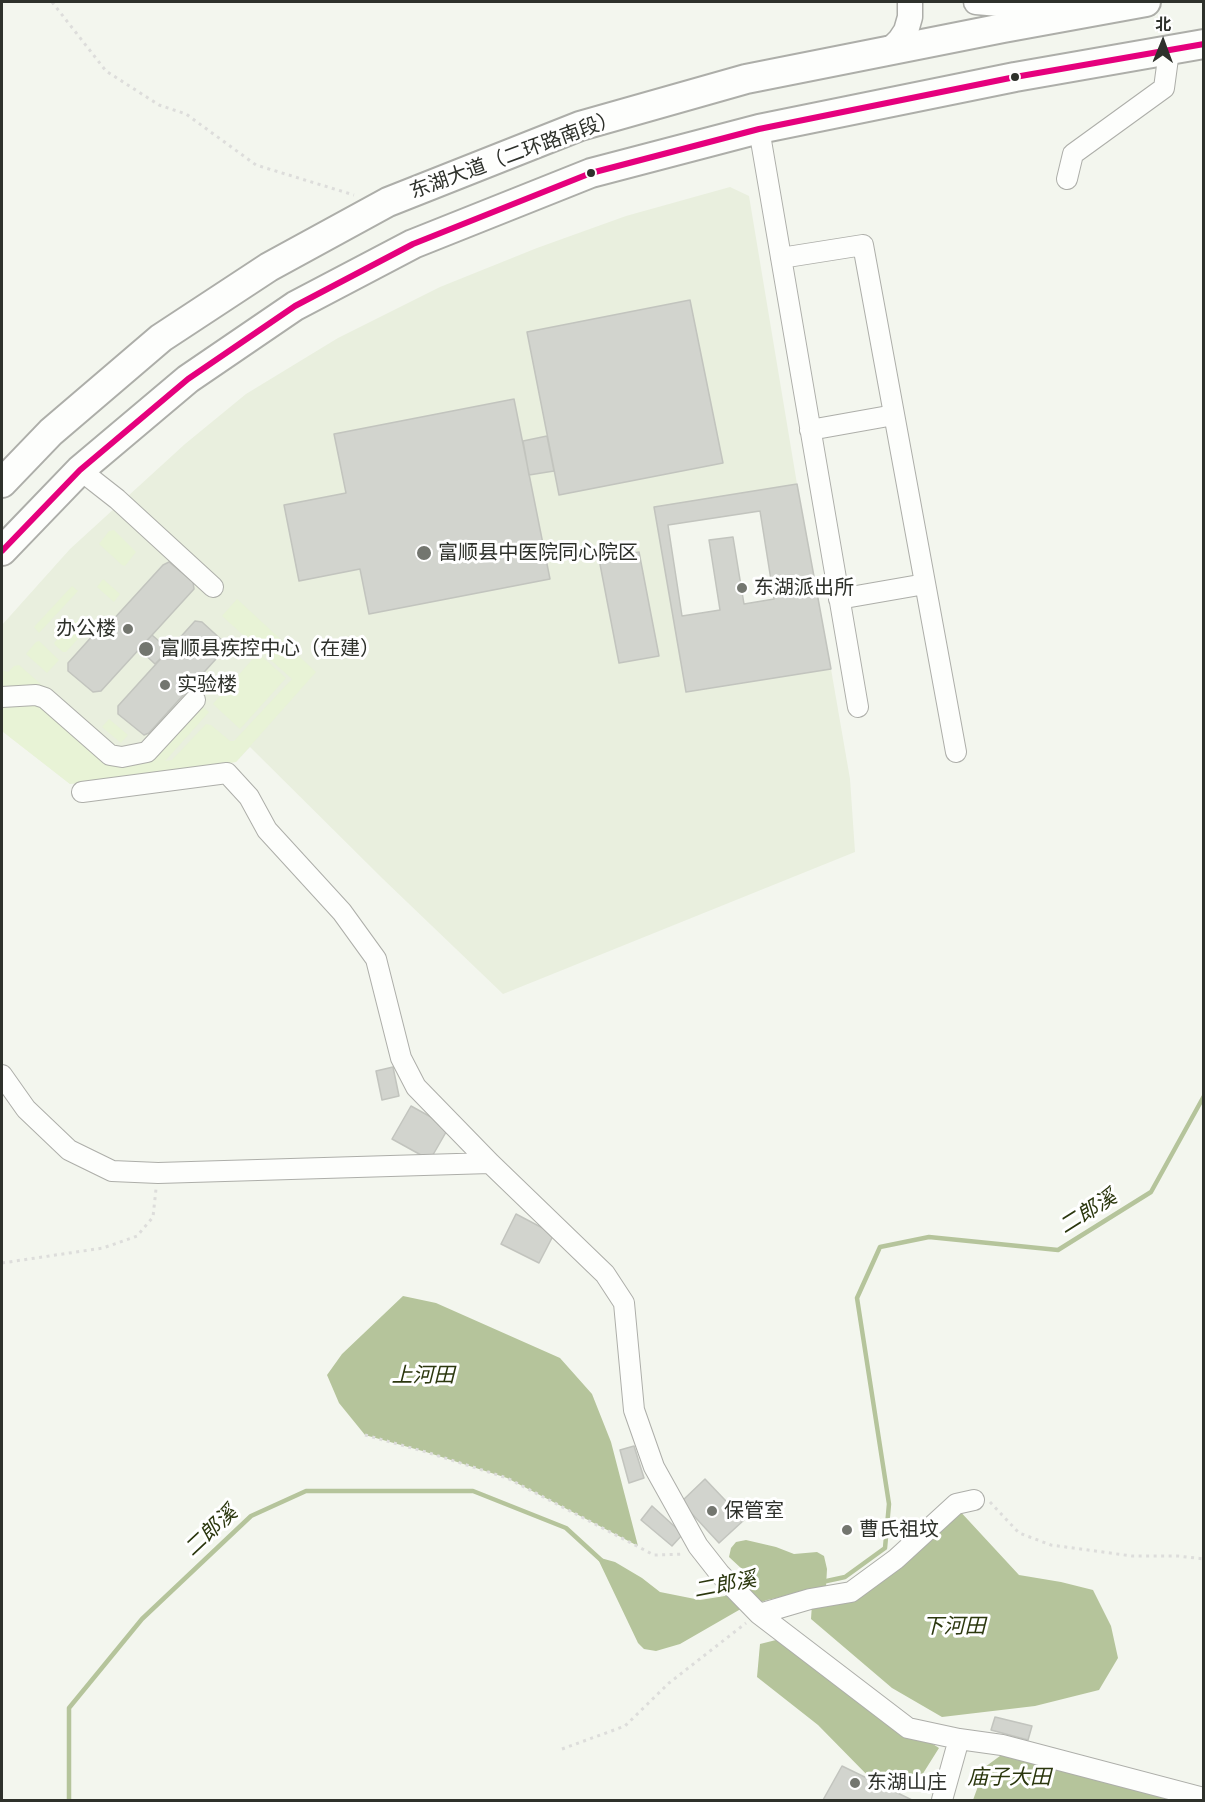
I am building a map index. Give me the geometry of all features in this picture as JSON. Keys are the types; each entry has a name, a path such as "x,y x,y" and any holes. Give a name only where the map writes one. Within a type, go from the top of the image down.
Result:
{"highway":[{"name":"东湖大道（二环路南段）","path":"2,483 51,432 161,338 269,267 388,202 580,126 746,79 1146,2"},
{"path":"2,552 80,470 188,379 285,312 413,244 591,173 759,129 1016,77 1203,45"}],"main road":[{"path":"881,52 893,47 906,31 910,17 910,2"},
{"path":"976,2 1035,8 1108,8"}],"street":[{"path":"1067,179 1073,154 1164,88 1169,51"},
{"path":"759,129 858,707"},
{"path":"781,258 863,245 956,752"},
{"path":"810,430 894,415"},
{"path":"80,470 117,499 213,586"},
{"path":"839,600 925,584"},
{"path":"2,697 36,695 45,698 110,755 122,758 147,752 195,700"},
{"path":"82,792 228,773 249,797 267,830 342,912 376,959 401,1058 416,1087 490,1163 605,1274 624,1303 634,1410 654,1467 698,1546 720,1574 759,1614 908,1728 1002,1745 1203,1798"},
{"path":"2,1075 26,1109 69,1150 112,1171 158,1173 490,1163"},
{"path":"759,1614 810,1599 850,1592 896,1559 956,1504 974,1500"},
{"path":"942,1800 959,1739"}],"path":[{"path":"52,2 106,71 159,105 186,114 256,165 348,194 388,202"},
{"path":"2,1263 103,1248 137,1236 153,1217 158,1173"},
{"path":"365,1435 507,1478 654,1555 682,1555 698,1546"},
{"path":"974,1500 992,1502 1019,1533 1051,1545 1132,1556 1178,1556 1203,1559"},
{"path":"561,1749 625,1726 669,1683 759,1614"}],"shaded area":[{"name":"富顺县中医院同心院区","path":"730,187 749,196 797,484 654,507 687,692 831,669 850,779 855,852 503,994 250,747 236,762 70,784 2,731 2,625 70,549 185,444 246,394 338,338 440,287 537,248 626,216"},
{"path":"114,530 136,552 125,566 99,544 109,531"},
{"path":"103,579 120,594 114,602 97,587"},
{"path":"72,586 78,591 39,633 34,627"},
{"path":"237,599 316,672 236,762 70,784 2,731 2,702 35,700 119,762 199,704 209,712 165,761 172,760 206,724 211,725 230,741 234,741 292,679 222,616"},
{"path":"74,621 85,628 85,631 66,652 63,652 54,643"},
{"path":"39,641 59,660 47,673 26,654"},
{"path":"258,653 286,678 240,729 213,704"},
{"path":"19,665 59,700 2,692 2,670 8,672 14,666"},
{"path":"109,719 128,735 121,743 102,727"}],"water":[{"name":"上河田","path":"403,1296 436,1303 560,1358 592,1394 611,1442 638,1546 507,1478 365,1435 339,1403 327,1375 342,1354"},
{"name":"下河田","path":"957,1508 1019,1575 1093,1590 1111,1626 1118,1658 1099,1690 1035,1706 942,1717 892,1688 811,1619 812,1604 852,1597"},
{"path":"746,1540 794,1554 817,1552 824,1556 827,1569 826,1587 767,1600 739,1610 680,1644 656,1651 644,1649 638,1643 597,1557 615,1562 660,1592 700,1600 731,1595 749,1589 749,1580 743,1570 729,1557 731,1548 736,1542"},
{"path":"788,1637 908,1728 939,1748 917,1783 873,1781 818,1725 757,1677 760,1644"},
{"name":"庙子大田","path":"1004,1753 1039,1760 1171,1800 973,1800 985,1767"}],"building":[{"path":"690,300 723,463 559,495 527,332"},
{"path":"514,399 550,579 369,614 360,569 299,581 284,505 346,493 334,434"},
{"path":"547,436 554,471 529,475 523,441"},
{"name":"东湖派出所","path":"797,484 831,669 686,692 654,507"},
{"path":"760,511 774,599 744,604 733,537 709,540 720,610 682,616 668,525"},
{"path":"639,552 659,656 619,663 599,559"},
{"name":"办公楼","path":"169,562 193,582 194,589 101,691 93,692 68,671 68,663 104,623 111,622 163,565"},
{"name":"实验楼","path":"195,621 202,622 225,643 225,649 149,733 144,735 118,714 118,706"},
{"path":"152,635 169,650 155,664 139,649"},
{"path":"393,1067 399,1096 382,1100 376,1071"},
{"path":"411,1106 449,1127 430,1160 392,1139"},
{"path":"516,1214 554,1234 539,1263 501,1244"},
{"path":"634,1446 644,1478 629,1483 620,1450"},
{"name":"保管室","path":"705,1479 744,1520 719,1543 681,1502"},
{"path":"652,1506 683,1534 672,1546 641,1520"},
{"path":"995,1717 1032,1726 1028,1740 991,1730"},
{"name":"东湖山庄","path":"842,1766 912,1800 823,1800"}],"waterway":[{"name":"二郎溪","path":"822,1582 845,1577 885,1548 889,1504 857,1298 880,1247 929,1237 1058,1250 1151,1192 1204,1096"},
{"name":"二郎溪","path":"69,1800 69,1708 142,1619 251,1516 306,1491 473,1491 566,1528 601,1560"}],"transit line":[{"path":"2,551 80,470 188,379 295,306 413,244 591,173 759,129 1015,77 1204,44"}],"place":[{"name":"富顺县中医院同心院区","path":"424,553"},
{"name":"东湖派出所","path":"742,588"},
{"name":"办公楼","path":"128,629"},
{"name":"富顺县疾控中心（在建）","path":"146,649"},
{"name":"实验楼","path":"165,685"},
{"name":"保管室","path":"712,1511"},
{"name":"曹氏祖坟","path":"847,1530"},
{"name":"东湖山庄","path":"855,1783"}]}
